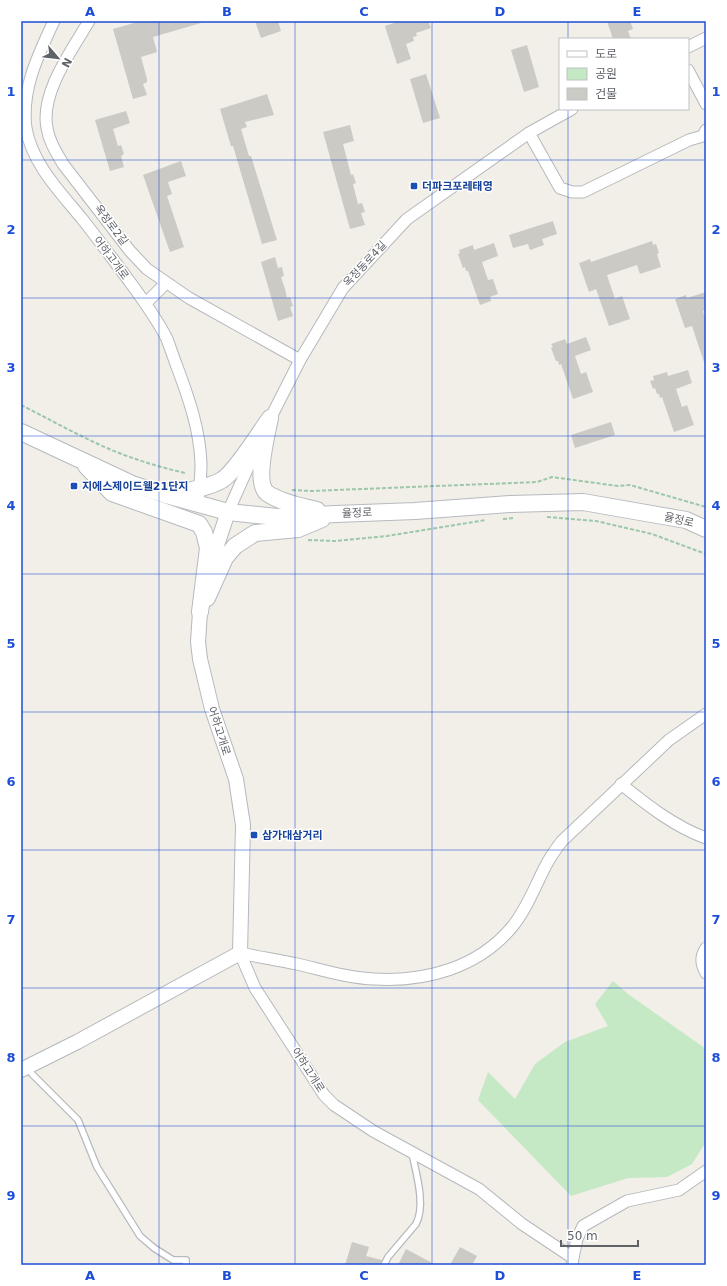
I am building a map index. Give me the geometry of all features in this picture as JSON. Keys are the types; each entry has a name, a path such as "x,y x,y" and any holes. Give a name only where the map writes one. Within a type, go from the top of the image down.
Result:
{"main road":[{"path":"166,495 200,488 222,480 234,468 270,418"},
{"path":"270,418 263,459 262,486 267,493 299,506 336,514"},
{"name":"율정로","path":"21,432 132,484 228,512 277,517 415,511 510,504 583,502 686,520 706,529"},
{"path":"81,460 112,493 198,524 204,532 208,548 200,612"},
{"path":"200,612 225,558 235,546 255,533 298,529 336,514"}],"street":[{"name":"어하고개로","path":"54,21 34,64 25,115 26,129 38,160 49,177 146,304 166,338 184,383 197,428 201,464 198,504"},
{"name":"옥정로2길","path":"89,21 65,61 50,92 45,116 46,128 50,139 63,164 130,251 147,268 189,298 300,360"},
{"path":"689,46 706,38"},
{"path":"689,72 706,104"},
{"name":"옥정동로4길","path":"228,512 270,418 300,360 342,288 407,219 530,133 570,110"},
{"path":"530,133 560,188 572,192 583,192 689,140 702,136 706,130"},
{"path":"146,304 166,283"},
{"name":"어하고개로","path":"228,512 218,542 200,612 198,642 200,659 212,709 236,779 243,825 240,953 255,988 324,1095 334,1105 373,1131 479,1189 522,1224 573,1262"},
{"path":"24,1068 77,1042 240,953 348,976 374,979 408,979 428,976 461,966 483,953 499,941 511,928 529,902 551,856 562,841 669,740 706,714"},
{"path":"622,784 654,810 706,839"},
{"path":"706,948 701,958 701,963 706,973"},
{"path":"573,1262 577,1239 583,1226 627,1201 679,1190 706,1171"}],"lane":[{"path":"24,1068 32,1074 78,1120 97,1167 140,1236 154,1248 173,1260 186,1260 186,1265"},
{"path":"384,1265 388,1257 419,1219 419,1185 412,1152"}],"path":[{"path":"21,405 98,444 157,466 185,473"},
{"path":"286,489 311,491 537,482 552,477 618,486 630,485 706,507"},
{"path":"541,516 596,521 652,534 706,554"},
{"path":"496,519 518,518"},
{"path":"306,540 335,541 387,536 488,520"}],"green space":[{"path":"613,981 628,994 706,1049 706,1142 692,1164 667,1177 628,1178 571,1196 478,1100 488,1072 515,1099 535,1064 565,1042 608,1026 595,1004"}],"building":[{"path":"141,21 201,21 201,23 153,37 157,52 141,57 147,79 147,82 143,84 147,95 133,99 113,29"},
{"path":"255,21 278,21 281,31 261,38"},
{"path":"400,21 428,21 431,28 416,33 417,36 413,37 414,41 406,44 411,59 397,64 385,26"},
{"path":"607,21 630,21 633,29 628,31 631,38 613,38"},
{"path":"527,45 539,87 524,92 511,50"},
{"path":"426,74 440,118 423,123 410,79"},
{"path":"267,94 274,115 245,122 247,127 241,129 277,240 262,244 233,146 231,146 220,109"},
{"path":"126,111 130,123 113,129 118,146 121,145 124,154 121,156 124,167 110,171 95,120"},
{"path":"350,125 354,141 343,144 351,175 353,174 356,183 353,184 358,204 362,203 365,212 361,213 365,225 350,229 323,132"},
{"path":"181,161 186,176 168,182 172,194 167,196 184,247 170,252 143,175"},
{"path":"553,221 557,234 542,239 544,245 530,250 528,244 513,248 509,235"},
{"path":"652,241 653,245 656,244 661,267 640,274 637,265 607,275 615,299 622,296 630,319 609,326 596,289 589,292 579,263 590,259 591,262"},
{"path":"494,243 498,256 482,262 488,280 493,279 498,294 490,297 491,301 480,305 468,271 466,271 465,267 463,268 458,254 460,253 459,250 473,245 474,250"},
{"path":"275,257 278,268 282,267 284,276 281,277 287,298 290,297 293,306 290,307 293,316 278,321 261,262"},
{"path":"706,292 706,310 703,311 706,321 706,362 704,362 692,326 685,328 675,299 686,295 687,298"},
{"path":"586,337 591,350 575,356 581,374 586,372 593,392 573,399 561,364 559,365 558,361 556,361 551,344 565,339 567,344"},
{"path":"688,370 692,383 676,389 682,407 687,405 694,425 674,432 662,397 660,398 655,388 653,389 650,381 654,380 653,376 667,372 668,376"},
{"path":"611,422 615,435 575,448 571,435"},
{"path":"352,1242 369,1247 366,1256 382,1260 380,1265 345,1265"},
{"path":"460,1247 477,1256 472,1265 450,1265"},
{"path":"406,1249 436,1265 398,1265"}],"place":[{"name":"더파크포레태영","path":"414,186"},
{"name":"지에스제이드웰21단지","path":"74,486"},
{"name":"삼가대삼거리","path":"254,835"}]}
